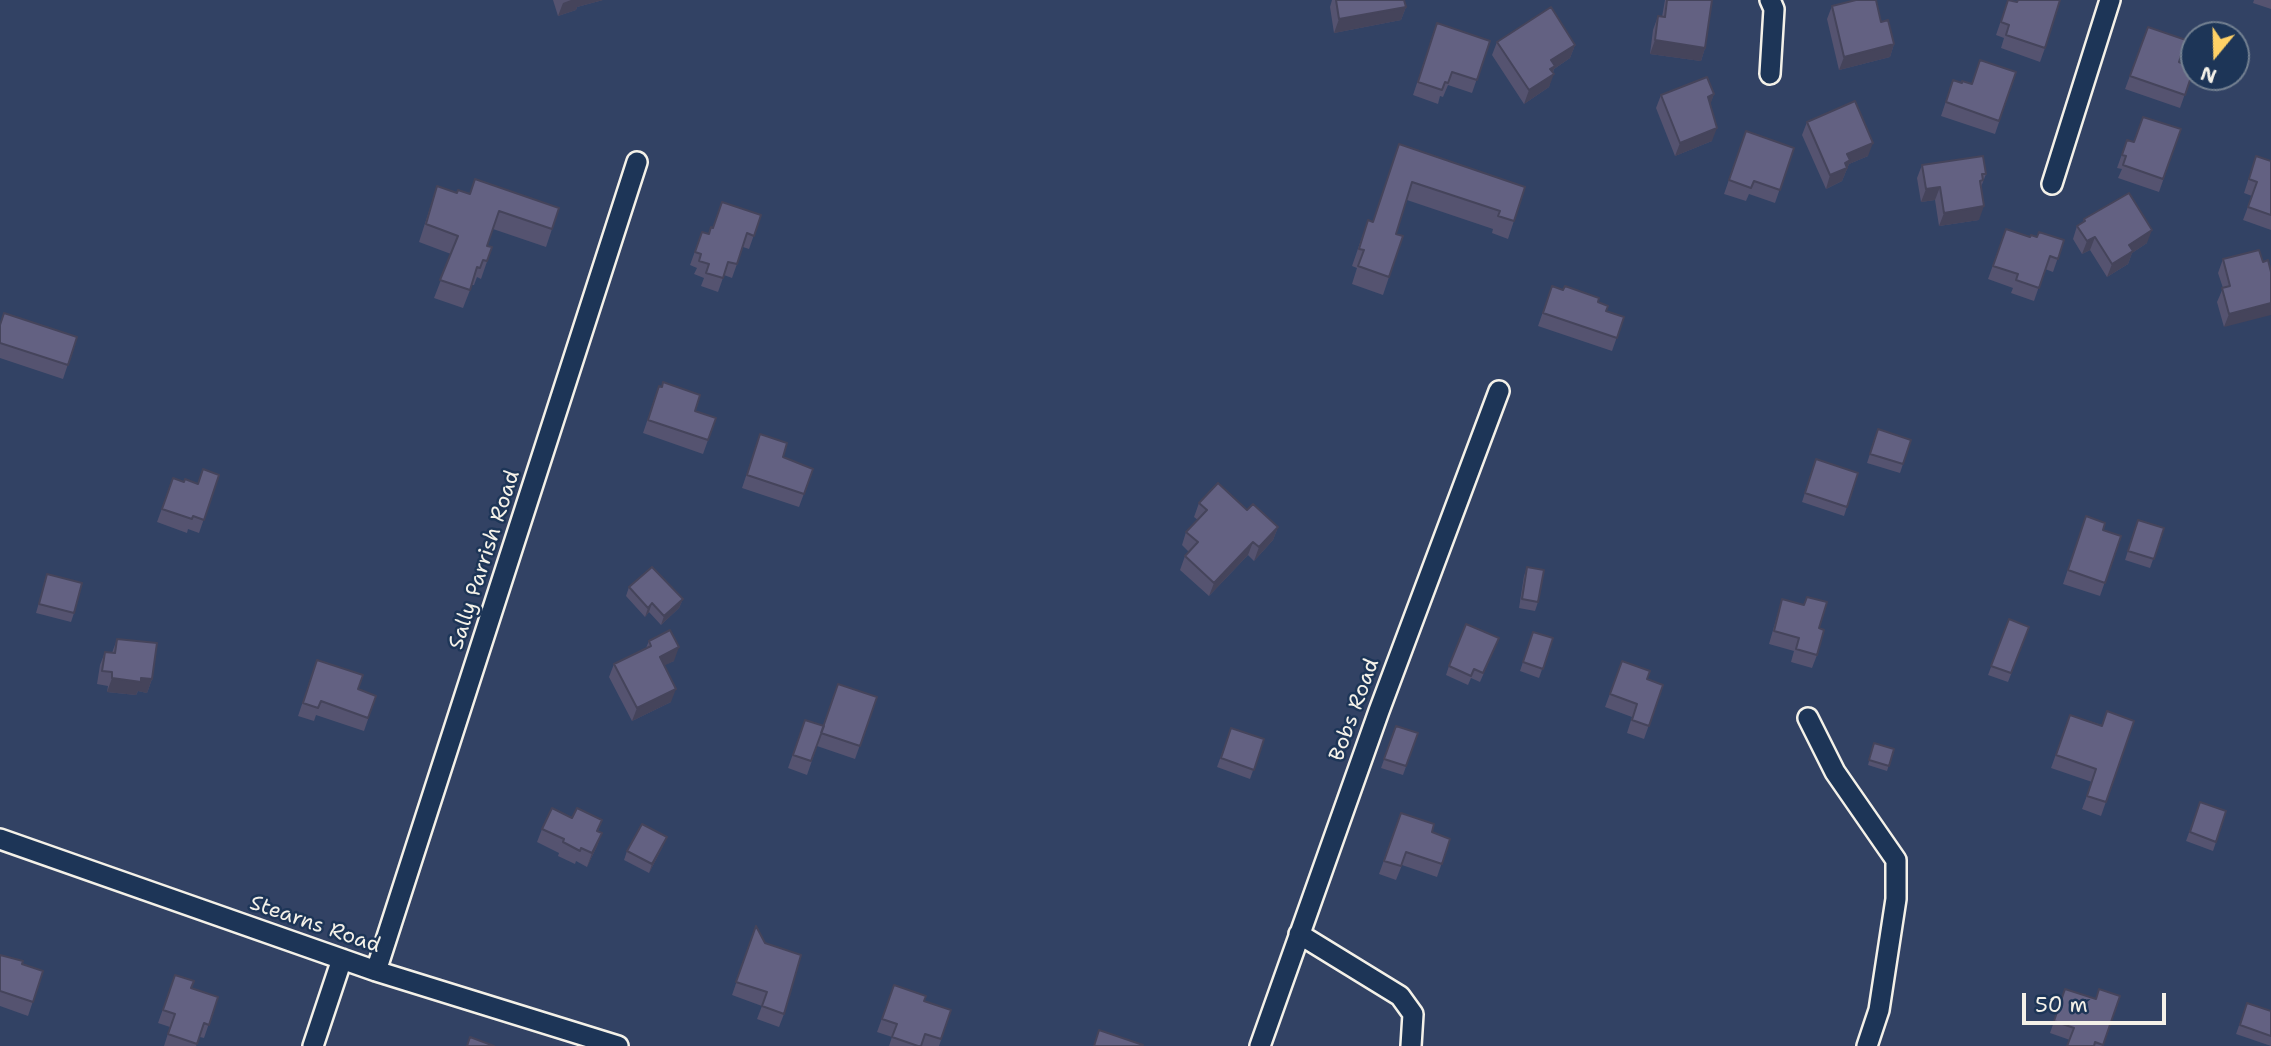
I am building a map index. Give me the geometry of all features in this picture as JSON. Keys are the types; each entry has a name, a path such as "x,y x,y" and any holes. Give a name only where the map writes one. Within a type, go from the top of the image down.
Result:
{"street":[{"path":"1770,0 1774,9 1770,74"},
{"path":"2052,184 2110,0"},
{"name":"Sally Parrish Road","path":"376,971 637,162"},
{"name":"Bobs Road","path":"1259,1046 1379,711 1499,391"},
{"path":"1808,718 1835,772 1896,860 1896,899 1879,1010 1867,1046"},
{"name":"Stearns Road","path":"0,839 376,971 618,1046"},
{"path":"1299,934 1400,996 1413,1014 1411,1046"},
{"path":"313,1046 342,959"}],"building":[{"path":"1336,0 1404,0 1406,7 1339,19"},
{"path":"1667,0 1712,0 1705,48 1655,40 1658,16 1665,17"},
{"path":"1856,0 1876,0 1881,22 1888,20 1894,44 1844,57 1832,6"},
{"path":"2008,0 2060,0 2045,48 2006,35 2009,25 2001,22"},
{"path":"1551,7 1575,45 1551,60 1555,66 1550,69 1554,74 1529,90 1497,42"},
{"path":"1437,23 1490,41 1477,80 1452,72 1442,90 1418,82"},
{"path":"2148,27 2180,38 2180,91 2186,91 2185,95 2130,76"},
{"path":"1980,60 2016,72 1999,121 1946,102 1953,80 1972,84"},
{"path":"1707,77 1714,94 1708,97 1717,128 1680,143 1661,95"},
{"path":"1855,101 1873,143 1847,154 1850,160 1845,163 1847,168 1830,175 1807,122"},
{"path":"2143,117 2181,129 2163,179 2123,165 2126,156 2122,155 2127,140 2134,142"},
{"path":"1746,131 1794,148 1780,190 1754,181 1751,188 1729,180"},
{"path":"1399,144 1525,187 1514,221 1498,216 1500,211 1412,182 1396,234 1403,236 1389,277 1358,266 1364,250 1359,249 1368,220 1373,222"},
{"path":"1983,156 1986,174 1982,174 1983,180 1980,181 1984,206 1944,213 1940,187 1926,189 1922,165"},
{"path":"2256,156 2271,161 2271,215 2248,207 2257,182 2249,179"},
{"path":"475,179 559,208 552,229 499,211 487,246 492,247 487,261 483,260 480,268 477,267 470,290 440,280 458,236 426,224 437,186 470,194"},
{"path":"2129,193 2152,230 2129,245 2133,251 2112,264 2095,237 2087,241 2077,226 2085,221 2084,219"},
{"path":"722,202 761,215 754,236 747,233 737,264 728,262 723,278 706,273 709,264 699,261 701,254 695,252 702,232 709,234 711,227 713,228"},
{"path":"2006,229 2030,237 2037,237 2039,232 2064,240 2058,259 2050,256 2039,288 2016,280 2018,274 1993,266"},
{"path":"2259,250 2263,262 2268,260 2271,272 2271,303 2229,314 2222,288 2230,286 2223,259"},
{"path":"1552,286 1563,290 1565,286 1599,298 1598,302 1608,306 1606,311 1624,317 1617,338 1543,313"},
{"path":"4,313 77,337 68,365 0,343 0,325"},
{"path":"663,382 700,395 695,411 716,418 708,440 648,420 659,386 662,387"},
{"path":"1878,429 1911,440 1903,464 1870,454"},
{"path":"760,434 787,443 783,457 813,469 804,494 747,475"},
{"path":"1816,459 1858,473 1847,507 1805,493"},
{"path":"203,469 219,475 204,520 162,509 173,478 198,484"},
{"path":"1218,483 1247,510 1253,504 1278,527 1259,547 1253,542 1214,583 1185,556 1198,542 1186,532 1207,510 1199,503"},
{"path":"2086,516 2105,523 2103,530 2121,536 2105,583 2068,570"},
{"path":"2138,520 2164,528 2154,559 2128,551"},
{"path":"652,567 683,599 664,616 652,603 648,608 629,587"},
{"path":"1527,567 1544,570 1538,602 1522,599"},
{"path":"47,574 82,583 74,613 39,604"},
{"path":"1807,597 1827,602 1819,628 1824,630 1817,655 1796,649 1799,638 1774,631 1782,599 1804,605"},
{"path":"2009,619 2029,627 2011,673 1991,666"},
{"path":"1466,624 1499,638 1483,673 1474,669 1471,676 1449,666"},
{"path":"670,630 679,647 660,657 676,689 637,708 614,664 651,646 649,641"},
{"path":"1533,632 1553,638 1543,669 1523,662"},
{"path":"117,639 157,643 152,679 141,678 141,682 112,678 112,672 102,671 105,652 115,653"},
{"path":"317,660 363,675 358,689 376,696 368,718 321,701 318,708 303,703"},
{"path":"1622,661 1650,671 1647,679 1663,685 1649,726 1632,720 1637,704 1610,694"},
{"path":"838,684 877,697 860,746 821,733"},
{"path":"2107,711 2134,721 2106,802 2087,796 2096,769 2056,755 2070,715 2102,726"},
{"path":"805,720 824,726 811,761 793,755"},
{"path":"1396,726 1418,733 1406,766 1384,759"},
{"path":"1231,728 1264,739 1254,770 1221,758"},
{"path":"1874,743 1894,749 1889,766 1869,760"},
{"path":"2200,802 2226,811 2216,842 2190,832"},
{"path":"552,808 572,818 577,808 602,820 597,831 602,833 592,853 581,848 580,851 563,842 564,839 542,829"},
{"path":"1401,813 1434,824 1432,832 1450,839 1442,864 1406,852 1401,866 1384,861"},
{"path":"642,824 667,837 652,864 627,851"},
{"path":"756,926 765,943 801,955 784,1014 762,1006 767,992 736,982"},
{"path":"0,955 23,961 22,964 43,971 33,1002 0,991"},
{"path":"175,975 194,981 191,988 218,997 209,1025 204,1023 197,1044 168,1034 175,1014 163,1010"},
{"path":"894,985 926,996 924,1001 951,1010 941,1039 925,1034 921,1046 918,1046 892,1037 897,1024 882,1019"},
{"path":"2065,989 2096,999 2099,989 2120,996 2103,1045 2095,1042 2094,1046 2067,1046 2074,1028 2054,1021"},
{"path":"2247,1003 2271,1011 2271,1036 2240,1025"},
{"path":"1099,1030 1143,1045 1094,1046"},
{"path":"470,1037 494,1046 467,1046"}]}
